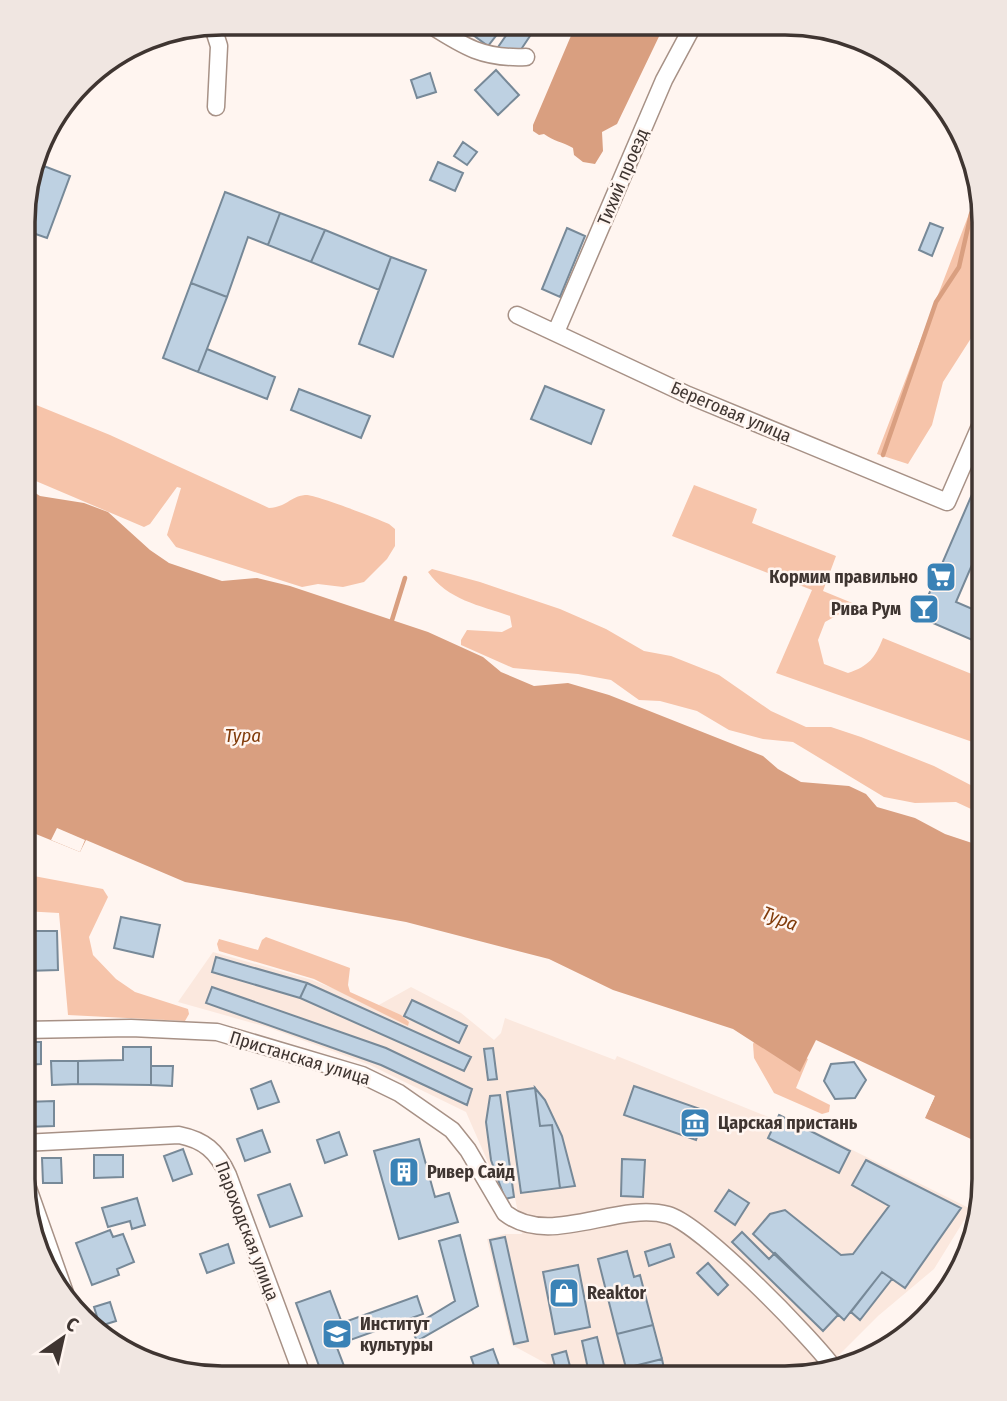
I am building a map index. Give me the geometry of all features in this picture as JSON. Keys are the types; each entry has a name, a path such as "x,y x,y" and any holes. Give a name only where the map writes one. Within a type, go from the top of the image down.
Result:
{"street":[{"path":"216,35 219,46 216,107"},
{"path":"448,35 476,51 497,57 526,57"},
{"name":"Тихий проезд","path":"556,332 664,80 688,35"},
{"name":"Береговая улица","path":"517,315 688,395 947,502 972,445"},
{"name":"Пристанская улица","path":"35,1030 131,1028 217,1032 362,1075 399,1093 452,1130 468,1150 505,1213 514,1220 538,1227 633,1213 667,1214 697,1232 733,1264 827,1360"},
{"name":"Пароходская улица","path":"35,1142 179,1136 194,1138 208,1146 221,1161 228,1175 299,1366"},
{"path":"40,1223 52,1256"}],"shaded area":[{"path":"972,207 972,337 943,382 932,425 908,464 877,454"},
{"path":"35,404 110,435 269,508 305,495 332,502 389,524 395,529 395,546 387,559 364,582 343,587 318,584 302,587 176,547 167,535 181,488 177,487 150,524 144,527 35,481"},
{"path":"694,485 757,509 752,523 836,556 823,591 862,607 859,613 843,612 825,622 818,640 824,664 848,673 855,670 870,660 883,638 972,674 972,742 776,673 812,590 672,536"},
{"path":"432,569 480,582 560,609 606,629 644,651 671,656 719,675 771,711 806,727 831,727 934,766 972,786 972,809 956,802 915,803 884,797 793,742 763,739 729,730 697,711 660,701 639,700 611,680 513,668 461,645 467,630 502,632 512,627 510,616 455,595 428,572"},
{"path":"35,876 103,889 108,897 89,937 93,955 116,979 135,992 188,1009 189,1014 185,1021 68,1015 59,913 35,912"},
{"path":"266,937 350,968 350,992 401,1015 409,1022 408,1026 314,979 219,951 217,944 219,939 258,950"},
{"path":"213,952 312,980 377,1006 411,987 461,1013 494,1040 501,1033 505,1018 615,1060 617,1056 776,1120 780,1114 969,1208 968,1213 934,1269 878,1316 836,1358 797,1366 548,1366 512,1345 487,1239 505,1234 522,1234 515,1198 504,1199 466,1112 370,1065 267,1027 178,1002"},
{"path":"763,1034 808,1059 796,1088 830,1105 829,1112 822,1114 774,1093 754,1058 753,1044 756,1038"}],"water":[{"path":"571,35 660,35 617,124 602,132 603,151 595,164 583,162 574,155 573,148 544,134 539,135 533,131 533,125"},
{"name":"Тура","path":"35,493 84,503 108,512 150,550 169,563 222,581 257,578 290,586 428,632 483,657 501,672 534,686 568,683 609,695 763,756 778,769 801,782 849,786 866,794 877,807 915,818 945,834 972,843 972,1140 925,1118 935,1096 816,1040 800,1072 733,1029 613,990 549,959 406,922 185,882 86,840 80,852 35,834"}],"pier":[{"path":"57,828 85,840 80,852 51,840"},
{"path":"816,1042 934,1098 923,1121 922,1117 931,1098 818,1044 803,1074"}],"building":[{"path":"473,35 497,35 488,46"},
{"path":"506,35 531,35 518,54 496,50"},
{"path":"496,70 519,95 498,115 475,90"},
{"path":"430,73 436,92 417,98 411,80"},
{"path":"463,142 477,152 467,165 454,156"},
{"path":"438,162 463,173 455,191 430,180"},
{"path":"44,166 70,176 47,238 35,234 37,198"},
{"path":"225,192 280,213 268,245 248,237 227,297 191,283"},
{"path":"280,213 325,230 311,262 268,245"},
{"path":"930,223 943,228 932,256 919,250"},
{"path":"567,228 585,236 560,297 542,289"},
{"path":"325,230 391,257 379,290 311,262"},
{"path":"391,257 426,270 393,357 359,344"},
{"path":"191,283 227,297 198,372 163,358"},
{"path":"207,349 275,377 267,399 198,372"},
{"path":"545,386 604,410 591,444 531,419"},
{"path":"299,389 370,416 361,438 291,410"},
{"path":"972,494 972,565 956,602 972,609 972,640 919,617"},
{"path":"121,917 160,925 153,957 114,948"},
{"path":"35,931 57,931 58,970 35,971"},
{"path":"216,957 307,983 300,998 212,972"},
{"path":"307,983 471,1057 464,1071 300,998"},
{"path":"212,987 386,1048 472,1089 467,1105 381,1065 206,1003"},
{"path":"412,1000 467,1026 459,1043 404,1016"},
{"path":"35,1042 41,1042 41,1064 35,1064"},
{"path":"123,1047 151,1047 151,1085 78,1084 78,1061 123,1060"},
{"path":"493,1048 497,1079 488,1080 484,1049"},
{"path":"51,1061 78,1061 78,1084 52,1085"},
{"path":"854,1062 866,1080 855,1098 835,1099 824,1081 831,1064"},
{"path":"151,1066 173,1066 172,1086 151,1085"},
{"path":"271,1081 279,1102 258,1109 251,1089"},
{"path":"634,1086 706,1111 696,1140 624,1115"},
{"path":"535,1088 540,1126 552,1125 560,1188 521,1193 507,1092"},
{"path":"535,1088 545,1100 562,1136 575,1186 560,1188 552,1125 540,1126"},
{"path":"500,1095 514,1197 505,1199 491,1160 486,1122 490,1096"},
{"path":"54,1101 54,1126 35,1127 35,1102"},
{"path":"779,1115 850,1151 839,1173 768,1138"},
{"path":"262,1130 270,1152 245,1161 237,1139"},
{"path":"339,1132 347,1155 325,1163 317,1140"},
{"name":"Ривер Сайд","path":"419,1139 435,1197 449,1193 458,1222 399,1239 374,1151"},
{"path":"183,1149 192,1174 173,1181 164,1156"},
{"path":"94,1155 123,1155 123,1177 94,1178"},
{"path":"42,1158 61,1158 62,1183 43,1183"},
{"path":"622,1159 645,1160 643,1197 621,1196"},
{"path":"866,1160 961,1208 905,1288 882,1272 844,1320 753,1234 770,1214 785,1210 841,1255 853,1254 889,1206 852,1185"},
{"path":"290,1184 302,1216 270,1227 258,1195"},
{"path":"729,1190 749,1203 735,1225 715,1211"},
{"path":"137,1198 145,1225 132,1229 130,1221 108,1227 102,1208"},
{"path":"110,1230 113,1237 123,1234 134,1262 117,1269 119,1275 92,1285 76,1243"},
{"path":"742,1232 769,1259 775,1253 838,1315 823,1331 732,1242"},
{"path":"460,1235 478,1306 417,1341 411,1328 455,1301 439,1241"},
{"path":"505,1237 528,1341 514,1344 490,1240"},
{"path":"228,1244 234,1263 207,1273 200,1254"},
{"path":"670,1244 674,1257 649,1266 645,1252"},
{"path":"627,1251 634,1277 640,1275 653,1325 617,1334 598,1259"},
{"path":"708,1263 728,1285 718,1295 697,1273"},
{"path":"578,1265 590,1327 555,1334 543,1272"},
{"path":"882,1272 892,1279 860,1320 851,1312"},
{"name":"Институт культуры","path":"330,1291 342,1323 417,1296 423,1314 336,1345 344,1366 319,1366 296,1303"},
{"path":"110,1302 116,1321 105,1324 98,1318 98,1306"},
{"path":"653,1325 662,1359 625,1366 617,1334"},
{"path":"597,1337 604,1366 587,1366 582,1341"},
{"path":"493,1349 499,1366 474,1366 471,1357"},
{"path":"566,1351 570,1366 555,1366 552,1355"},
{"path":"662,1359 663,1366 634,1366"}],"waterway":[{"path":"883,455 936,302 959,267 972,211"},
{"path":"392,620 405,578"}],"place":[{"name":"Кормим правильно","path":"941,577"},
{"name":"Рива Рум","path":"924,609"},
{"name":"Царская пристань","path":"695,1123"},
{"name":"Ривер Сайд","path":"404,1172"},
{"name":"Reaktor","path":"564,1293"},
{"name":"Институт культуры","path":"337,1334"}]}
